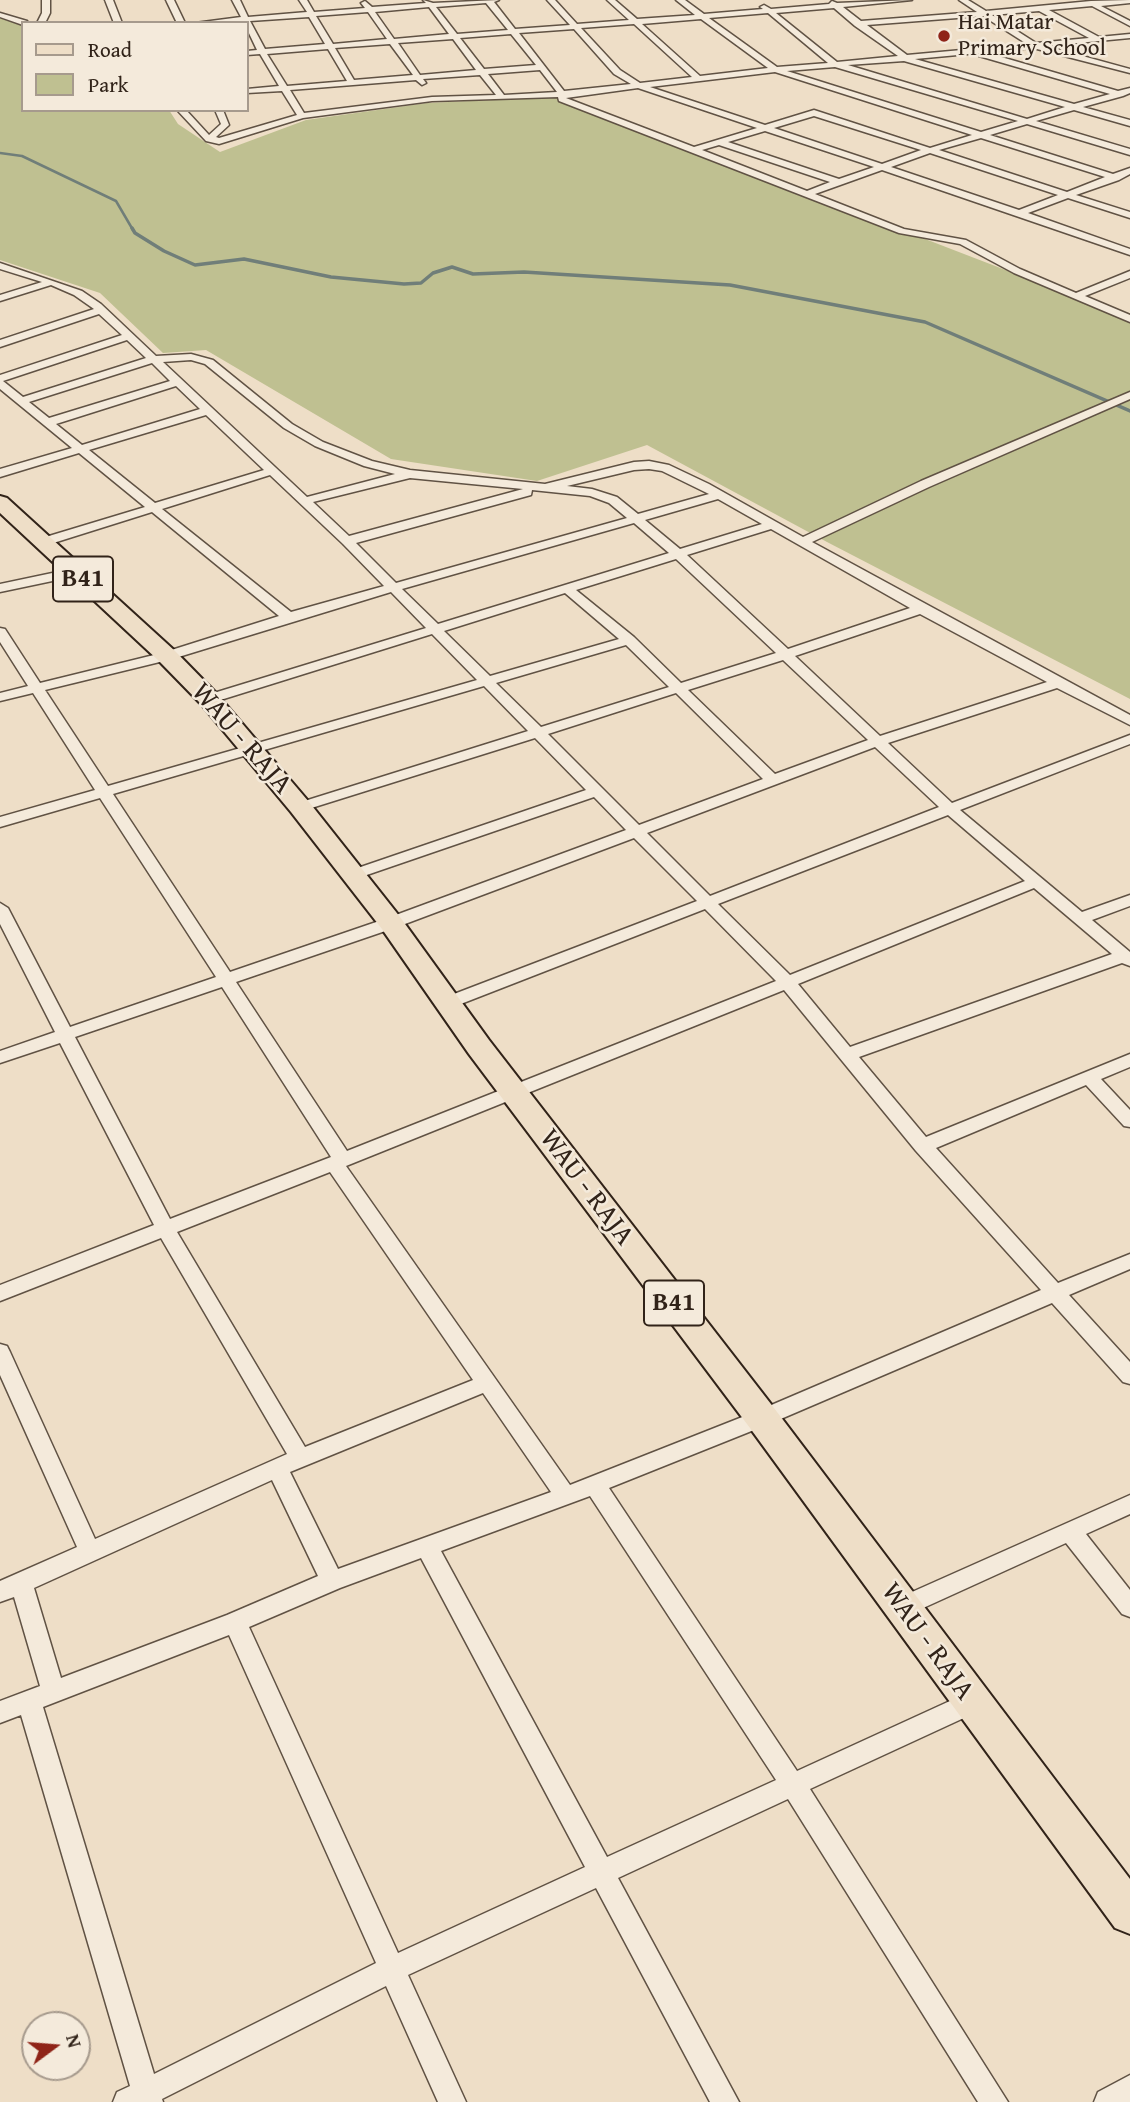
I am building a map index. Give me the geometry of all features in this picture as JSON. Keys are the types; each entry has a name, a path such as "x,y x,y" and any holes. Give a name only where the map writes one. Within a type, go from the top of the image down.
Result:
{"main road":[{"name":"WAU - RAJA","path":"0,502 167,656 209,699 300,807 391,923 514,1093 762,1418 971,1703 1130,1913"}],"street":[{"path":"42,21 46,13 46,0"},
{"path":"109,0 117,21"},
{"path":"170,0 180,21"},
{"path":"236,0 246,19"},
{"path":"303,0 352,83"},
{"path":"363,0 432,99"},
{"path":"489,0 542,66 562,94 562,99 902,231 963,242 1017,271 1130,319"},
{"path":"223,21 495,0"},
{"path":"551,0 617,72 640,86 1130,252"},
{"path":"611,0 700,80"},
{"path":"680,0 775,70 1130,182"},
{"path":"755,0 835,64 1130,152"},
{"path":"248,53 577,27 831,3 908,0"},
{"path":"963,0 1036,46 1130,71"},
{"path":"1025,0 1097,39 1119,45"},
{"path":"1085,0 1130,24"},
{"path":"894,1 922,19"},
{"path":"858,24 1130,1"},
{"path":"429,3 500,97"},
{"path":"831,3 907,59 1130,123"},
{"path":"0,15 21,22"},
{"path":"248,23 262,52 302,116"},
{"path":"182,112 189,122 209,139 231,140 302,116 432,99 562,94 775,70 1130,36"},
{"path":"973,51 1130,97"},
{"path":"248,91 542,66"},
{"path":"809,193 929,151 1130,90"},
{"path":"851,102 863,99"},
{"path":"694,150 826,109"},
{"path":"209,139 225,125 220,112"},
{"path":"814,113 1130,215"},
{"path":"719,142 841,183"},
{"path":"1019,213 1130,171"},
{"path":"0,266 78,293 102,310 347,541 787,982 923,1146 1130,1376"},
{"path":"1077,296 1130,274"},
{"path":"0,298 52,282"},
{"path":"0,344 102,310"},
{"path":"0,379 129,336"},
{"path":"20,401 154,359 182,356 209,362 288,426 319,444 368,464 410,474 566,489 613,500 678,554 950,809 1127,958"},
{"path":"47,423 178,382"},
{"path":"0,384 289,617"},
{"path":"804,541 925,484 1119,400"},
{"path":"0,473 207,411"},
{"path":"347,541 590,475 649,465 681,474 921,609 1130,721"},
{"path":"43,542 272,471"},
{"path":"304,501 410,474"},
{"path":"0,697 167,656 289,617 633,517 720,495"},
{"path":"209,699 569,590 772,525"},
{"path":"0,588 76,572"},
{"path":"569,590 629,640 771,779"},
{"path":"300,807 787,654 921,609"},
{"path":"0,632 228,979 338,1161 566,1496"},
{"path":"0,822 629,640"},
{"path":"0,1056 391,923 878,741 1058,684"},
{"path":"447,1003 1130,739"},
{"path":"352,875 597,791"},
{"path":"0,1293 514,1093 1036,882"},
{"path":"1080,919 1130,900"},
{"path":"0,908 165,1229 300,1458"},
{"path":"845,1055 1127,958"},
{"path":"923,1146 1130,1060"},
{"path":"1089,1077 1130,1121"},
{"path":"0,1712 235,1622 332,1581 566,1496 762,1418 1130,1261"},
{"path":"0,1352 89,1550"},
{"path":"487,1383 300,1458 10,1587 41,1696 140,2099 392,1969 602,1870 793,1787 971,1703"},
{"path":"277,1469 332,1581"},
{"path":"594,1484 793,1787 994,2102"},
{"path":"902,1607 1130,1504"},
{"path":"1069,1530 1130,1607"},
{"path":"426,1546 725,2102"},
{"path":"235,1622 452,2102"},
{"path":"1108,2102 1130,2089"}],"green space":[{"path":"0,18 21,25 21,112 170,112 178,124 220,152 306,120 427,103 557,97 1130,318 1130,699 647,445 537,481 391,459 206,350 163,353 100,293 0,260"}],"waterway":[{"path":"0,153 22,156 116,201 133,230"},
{"path":"132,228 135,233 164,251 195,265 244,259 331,277 404,284 421,283 433,273 452,267 473,274 524,272 730,285 925,322 1130,411"}],"place":[{"name":"Hai Matar Primary School","path":"944,36"}]}
